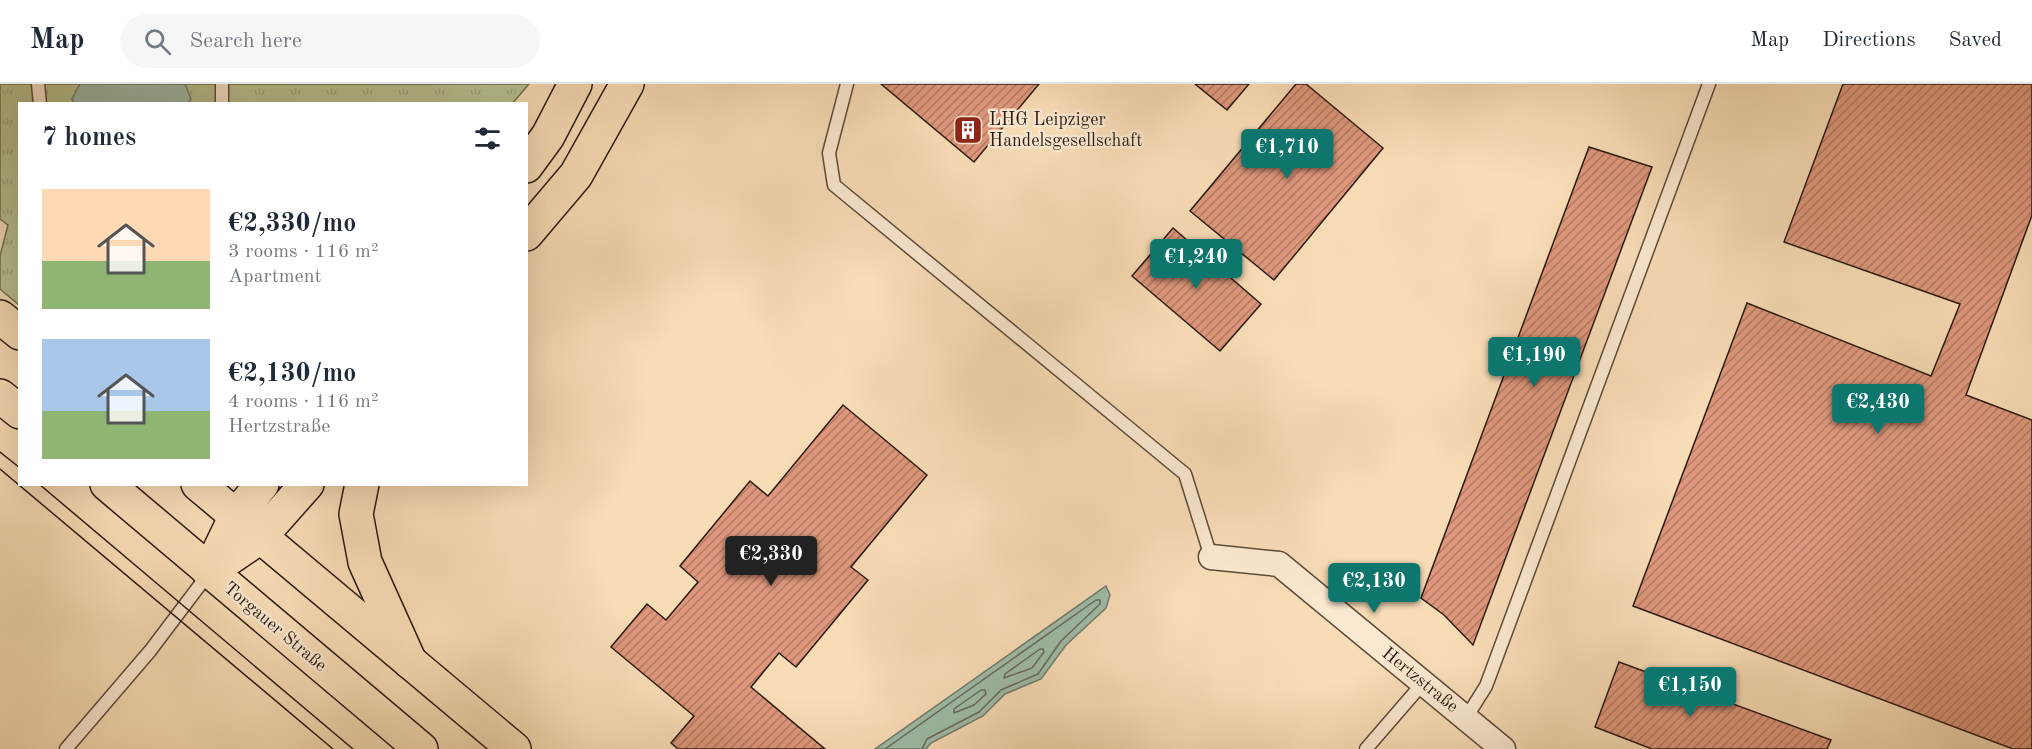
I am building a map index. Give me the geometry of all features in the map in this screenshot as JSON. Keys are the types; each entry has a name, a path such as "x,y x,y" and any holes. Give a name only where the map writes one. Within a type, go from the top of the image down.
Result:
{"main road":[{"path":"528,163 548,136 575,84"},
{"path":"528,232 576,175 627,84"},
{"path":"0,317 18,331"},
{"path":"0,396 18,410"},
{"path":"200,486 514,749"},
{"path":"248,527 261,486"},
{"path":"209,572 248,527 304,486"},
{"path":"362,486 356,514 365,562 410,662"},
{"name":"Torgauer Straße","path":"119,494 421,749"}],"street":[{"name":"Hertzstraße","path":"1211,557 1280,564 1503,749"}],"lane":[{"path":"39,84 40,102"},
{"path":"222,84 222,102"},
{"path":"847,84 829,153 834,185 1185,474 1211,557"},
{"path":"1467,718 1486,686 1521,585 1709,84"},
{"path":"66,749 150,651 209,572"},
{"path":"1366,749 1423,682"}],"green space":[{"path":"0,84 529,84 514,102 18,102 18,304 0,289 0,256 8,225 0,219"}],"water":[{"path":"80,84 185,84 191,99 189,102 74,102 72,99"},
{"path":"1106,586 1110,595 1106,608 1066,645 1041,679 1005,694 983,716 931,743 926,749 875,749"}],"building":[{"name":"LHG Leipziger Handelsgesellschaft","path":"881,84 1039,84 974,162"},
{"path":"1195,84 1249,84 1227,110"},
{"path":"1296,84 1306,84 1383,148 1274,280 1190,211"},
{"path":"1843,84 2032,84 2032,215 1966,395 2032,420 2032,749 2013,749 1633,606 1747,303 1931,376 1960,304 1784,242"},
{"path":"1589,147 1652,167 1473,645 1444,615 1421,598"},
{"path":"1173,228 1261,304 1220,351 1132,276"},
{"path":"843,405 927,475 851,567 868,580 796,667 779,653 751,687 825,749 678,749 671,743 694,716 611,647 647,604 666,620 698,582 680,566 750,481 768,496"},
{"path":"1619,662 1831,740 1827,749 1652,749 1595,727"}],"tram line":[{"path":"0,452 18,466"},
{"path":"0,469 18,484"},
{"path":"20,486 333,749"},
{"path":"41,486 353,749"}],"place":[{"name":"LHG Leipziger Handelsgesellschaft","path":"968,130"}]}
